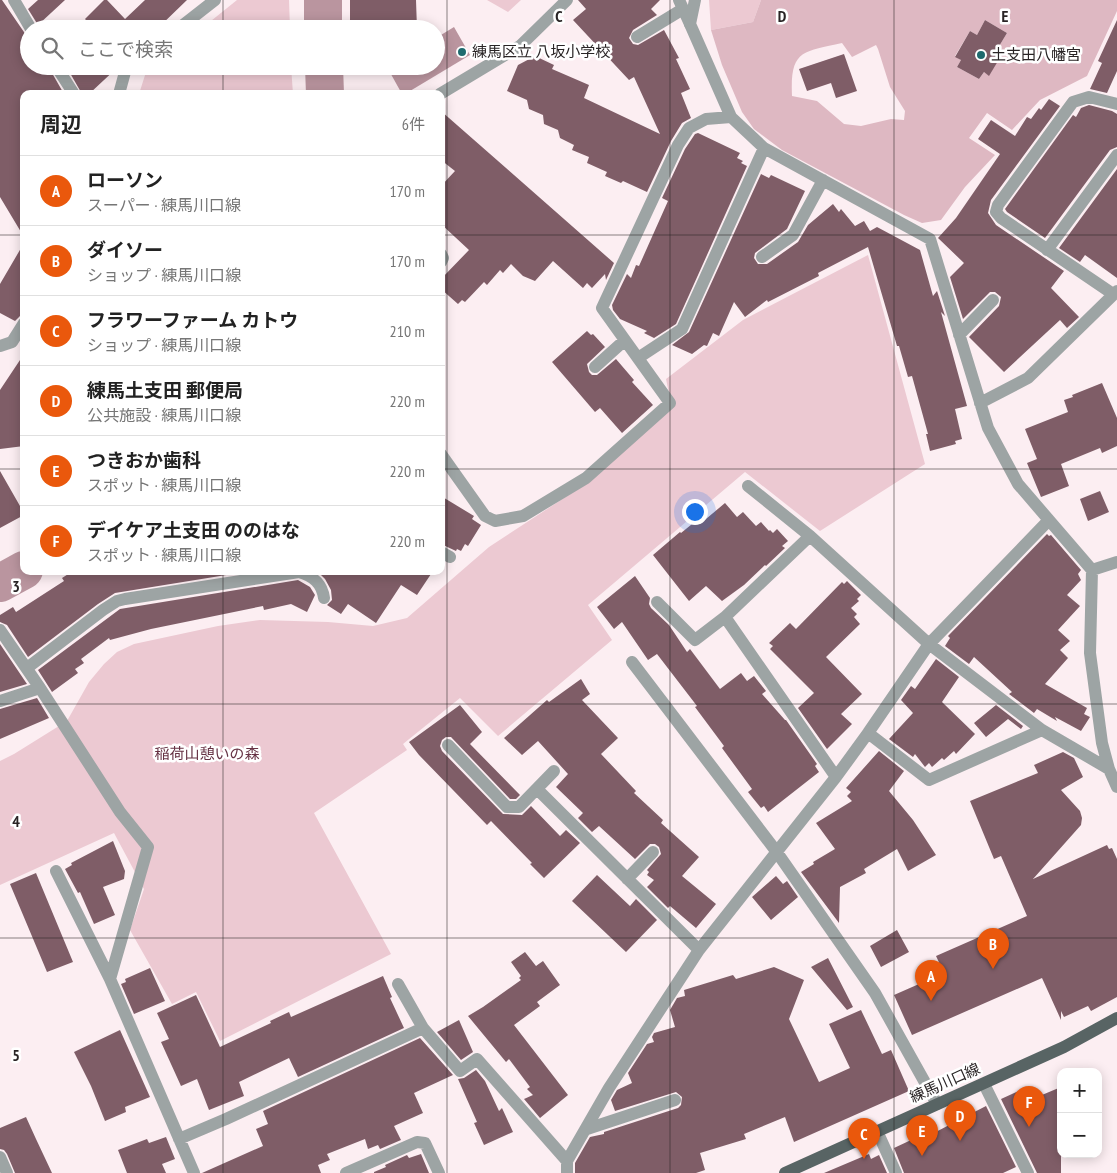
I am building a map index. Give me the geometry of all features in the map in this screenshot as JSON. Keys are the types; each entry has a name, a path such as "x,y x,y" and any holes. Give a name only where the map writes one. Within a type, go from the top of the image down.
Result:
{"main road":[{"name":"練馬川口線","path":"785,1173 1064,1047 1117,1018"}],"street":[{"path":"14,0 26,20"},
{"path":"189,20 215,0"},
{"path":"445,91 520,46 567,0"},
{"path":"690,24 695,0"},
{"path":"637,36 681,5 731,117 764,148 930,239 988,428 1018,484 1092,570 1090,653 1102,743 1109,769 1117,787"},
{"path":"62,75 71,90"},
{"path":"120,90 124,75"},
{"path":"980,403 1028,378 1115,293 1047,250 1001,218 996,212 998,205 1073,102 1089,97 1117,104"},
{"path":"445,460 485,516 495,521 523,516 586,478 670,403 602,308 678,145 689,128 706,119 731,117"},
{"path":"638,358 682,329 764,148"},
{"path":"1047,250 1117,155"},
{"path":"762,257 793,235 823,180"},
{"path":"959,335 993,300"},
{"path":"0,346 12,342 20,329"},
{"path":"595,367 625,340"},
{"path":"748,486 810,536 928,644 1042,730 1109,769"},
{"path":"398,984 424,1028 460,1071 477,1059 567,1167 609,1088 699,950 836,777 928,644 1048,521"},
{"path":"657,602 695,640 725,617 810,536"},
{"path":"1092,570 1117,562"},
{"path":"27,668 117,601 280,575"},
{"path":"309,575 319,583 323,590 324,598"},
{"path":"725,617 836,777"},
{"path":"0,630 27,668 120,812 148,847 110,979"},
{"path":"632,662 776,851 875,993 938,1104"},
{"path":"0,701 40,688"},
{"path":"868,733 929,780 1042,730"},
{"path":"448,745 507,807 520,807 554,771"},
{"path":"537,790 699,950"},
{"path":"627,880 653,852"},
{"path":"56,871 110,979 194,1173"},
{"path":"178,1139 226,1119 424,1028"},
{"path":"984,1084 1028,1173"},
{"path":"587,1129 675,1100"},
{"path":"877,1131 896,1173"},
{"path":"346,1173 417,1142 426,1143 439,1173"},
{"path":"0,1157 7,1173"}],"green space":[{"path":"237,0 289,0 290,20 212,20"},
{"path":"487,0 521,0 508,12"},
{"path":"709,0 761,0 753,22 711,30"},
{"path":"145,75 292,75 293,90 140,90"},
{"name":"稲荷山憩いの森","path":"868,255 925,464 820,531 745,472 588,605 612,640 498,736 460,698 403,744 407,750 314,813 391,954 220,1041 196,992 172,1004 130,930 144,889 114,833 0,885 0,761 67,721 89,682 117,652 134,644 218,626 260,620 328,622 373,626 407,618 489,547 593,479 672,408 666,379 743,320"}],"shaded area":[{"path":"761,0 1117,0 1117,11 1087,76 1040,100 1012,130 987,113 969,138 995,155 965,187 941,220 922,223 782,150 754,129 742,112 722,65 711,30 753,22","holes":["985,20 1007,33 998,48 1003,51 989,75 984,72 979,79 957,67 961,60 955,56 970,31 977,35","842,43 852,57 876,45 890,87 905,111 904,120 891,119 861,126 844,124 817,101 792,96 793,70 796,61 808,52"]},
{"path":"454,27 470,55 445,70 445,32"},
{"path":"391,75 437,75 412,90 400,90"}],"building":[{"path":"0,0 2,0 20,26 20,75 53,75 62,90 20,90 20,230 0,197"},
{"path":"38,0 65,0 43,20 35,20 28,9"},
{"path":"104,0 107,0 125,19 145,0 187,0 166,20 85,19"},
{"path":"350,0 416,0 417,20 350,20"},
{"path":"578,0 660,0 651,9 657,15 633,30 629,38 633,44 638,45 664,30 679,58 676,59 690,89 681,93 691,118 682,123 671,141 647,192 623,181 621,183 605,176 607,172 587,163 589,157 572,150 574,145 560,138 558,130 544,124 543,115 529,109 527,100 507,91 518,65 535,56 554,65 552,69 589,85 584,98 660,134 634,77 629,80 573,20 586,9"},
{"path":"985,20 1007,33 998,48 1004,51 989,76 984,72 979,79 957,67 961,60 955,57 970,31 977,35"},
{"path":"1117,20 1117,71 1107,93 1090,89 1102,63 1098,61"},
{"path":"844,54 857,91 836,98 831,83 807,91 799,69"},
{"path":"71,75 109,75 93,90 80,90"},
{"path":"1049,99 1060,106 991,200 988,213 996,225 1064,271 1051,288 1079,317 1067,328 1060,320 1004,372 969,337 999,306 1001,297 995,292 990,292 963,319 950,277 964,263 938,238 956,218 1000,154 978,139 991,120 1015,136 1027,117 1031,119"},
{"path":"1089,105 1117,114 1117,147 1110,150 1045,238 1005,209 1073,115 1076,117 1081,108"},
{"path":"445,115 614,263 606,280 605,274 592,288 587,283 583,288 553,261 535,281 523,276 511,264 503,273 500,270 487,285 484,282 465,302 462,300 458,304 445,293 445,275 469,250 445,228 445,182 455,171 445,163"},
{"path":"698,133 740,153 737,158 747,166 676,324 654,338 644,333 647,331 620,319 613,310 612,305 627,274 631,278 636,265 639,266 668,201 662,198 685,149 695,134"},
{"path":"1117,169 1117,278 1085,255 1080,262 1059,248"},
{"path":"761,174 769,178 771,175 805,191 787,229 755,253 754,258 758,264 767,264 798,242 808,225 833,204 839,212 841,209 855,226 864,221 870,231 877,227 920,250 933,296 937,291 945,316 941,312 967,406 955,409 962,439 955,441 956,444 930,451 926,434 928,434 912,376 908,377 899,346 897,346 868,247 818,273 819,276 768,302 767,300 745,317 734,302 719,336 713,333 707,346 704,345 692,354 672,345 689,332"},
{"path":"20,250 20,316 15,321 0,313 0,284"},
{"path":"587,331 591,335 593,334 605,347 587,364 589,372 592,375 597,375 616,359 634,380 632,382 653,405 622,433 600,408 595,412 552,362"},
{"path":"20,360 20,446 0,449 0,390"},
{"path":"1102,383 1117,418 1117,446 1102,453 1100,448 1061,464 1069,486 1041,497 1027,463 1037,459 1025,429 1068,412 1064,400"},
{"path":"0,471 20,506 20,517 0,528"},
{"path":"1100,491 1109,512 1088,521 1080,499"},
{"path":"445,498 474,516 472,519 481,525 468,546 465,544 461,551 457,549 456,551 445,546"},
{"path":"725,503 737,517 743,512 756,526 761,522 773,533 777,529 788,541 782,546 785,548 766,566 722,601 706,586 689,601 653,555 680,532 697,520 700,524"},
{"path":"1047,534 1051,535 1081,570 1078,574 1081,580 1067,595 1080,606 1058,630 1070,641 1060,650 1068,658 1045,684 1087,708 1084,714 1090,717 1081,731 1055,717 1057,721 1037,709 1034,713 1009,694 1012,692 974,657 969,664 945,646 950,638 948,636"},
{"path":"67,575 226,575 115,593 28,657 7,625 0,622 0,615 13,607 16,612 64,581 62,578"},
{"path":"321,575 430,575 417,595 401,585 376,623 348,604 341,614 327,605 332,600 331,590"},
{"path":"635,576 650,598 649,604 651,608 669,625 687,652 690,649 720,689 741,673 747,681 754,676 766,691 762,694 786,720 817,764 815,766 819,772 768,812 764,806 761,808 748,792 752,789 722,748 724,746 695,707 697,706 657,654 648,660 622,622 614,629 597,607"},
{"path":"298,580 310,587 315,595 307,612 291,604 264,610 263,606 151,629 110,640 109,638 81,659 84,663 75,669 78,673 52,692 38,670 120,609"},
{"path":"847,581 861,595 857,599 859,601 851,608 857,614 854,617 860,624 826,657 862,694 841,714 852,724 827,749 798,708 814,693 770,649 773,646 769,643 790,623 796,629 842,582 844,584"},
{"path":"0,644 27,684 0,692"},
{"path":"936,659 959,677 942,702 975,734 956,754 954,751 932,767 929,763 925,767 915,754 913,757 889,739 913,713 901,700 911,686 915,689"},
{"path":"581,679 590,694 582,700 618,738 601,754 636,791 634,793 663,820 661,823 699,857 682,876 716,904 696,928 670,906 668,908 647,887 654,880 647,875 649,872 647,870 661,854 659,847 655,844 650,844 635,859 599,826 592,832 578,818 583,813 556,787 568,774 538,741 522,755 504,738 547,700 549,702"},
{"path":"37,698 49,718 0,739 0,709"},
{"path":"460,705 482,732 470,744 520,795 516,799 510,799 451,737 446,737 442,740 440,746 442,751 503,814 522,815 531,806 560,836 566,830 580,843 544,878 491,821 487,825 419,755 409,742"},
{"path":"996,705 1023,726 1021,729 1008,719 986,737 974,723"},
{"path":"879,751 904,771 889,791 913,820 936,855 908,871 897,849 864,869 866,873 840,887 839,923 801,872 814,864 813,862 835,849 816,823 852,801 847,796 851,792 846,788"},
{"path":"1063,752 1074,758 1083,777 1061,790 1080,811 1081,825 1033,879 1107,845 1109,849 1112,848 1117,859 1117,997 1091,1011 1088,1006 1064,1017 1061,1011 1061,1020 1042,978 912,1035 894,995 944,973 936,956 1027,916 1001,856 994,859 970,801 1038,773 1034,765"},
{"path":"113,841 125,871 124,879 103,887 115,915 94,924 80,892 78,893 65,869 72,865 71,863"},
{"path":"36,873 73,962 47,972 10,884"},
{"path":"597,875 630,906 636,899 657,920 626,952 572,901"},
{"path":"776,876 783,884 787,881 798,897 771,920 752,897"},
{"path":"897,930 909,952 881,967 870,946"},
{"path":"525,952 536,966 543,961 560,985 537,1002 540,1006 514,1025 568,1095 540,1118 524,1099 533,1095 527,1089 530,1087 509,1059 506,1062 468,1016 521,980 519,978 521,976 511,962"},
{"path":"828,958 853,1007 847,1010 811,967"},
{"path":"774,967 804,980 789,1019 819,1082 850,1068 829,1024 861,1010 882,1054 891,1050 909,1091 794,1142 785,1117 744,1134 746,1139 700,1153 705,1170 696,1173 575,1173 575,1163 590,1137 604,1134 604,1132 678,1108 681,1105 682,1097 676,1092 615,1111 611,1100 617,1090 632,1083 628,1073 647,1044 654,1042 652,1037 654,1033 675,1027 670,1010 677,998 685,996 684,990 733,975 736,979"},
{"path":"150,968 165,1001 134,1014 121,984 126,982 125,979"},
{"path":"383,976 392,997 390,998 404,1028 298,1077 289,1058 239,1082 244,1096 209,1110 197,1079 181,1086 161,1042 169,1039 157,1013 196,995 220,1047 271,1023 270,1021 289,1012 291,1017"},
{"path":"459,1020 473,1052 461,1060 437,1032"},
{"path":"120,1030 150,1097 125,1107 126,1112 105,1121 91,1086 74,1052"},
{"path":"420,1038 453,1075 414,1093 423,1113 394,1126 401,1140 380,1149 378,1145 368,1149 365,1139 327,1154 330,1160 318,1165 321,1173 202,1173 263,1146 256,1129 268,1124 263,1111"},
{"path":"476,1070 485,1081 499,1111 502,1108 513,1132 484,1145 474,1123 477,1122 458,1079 464,1078"},
{"path":"1025,1088 1030,1100 1057,1089 1057,1158 1061,1158 1061,1173 1037,1173 1001,1099"},
{"path":"986,1106 1016,1167 1003,1173 904,1173 894,1148 926,1133 928,1136"},
{"path":"26,1117 52,1173 15,1173 7,1154 4,1150 0,1149 0,1128"},
{"path":"166,1137 175,1159 162,1164 166,1173 127,1173 118,1150 147,1139 149,1143"},
{"path":"421,1154 429,1173 374,1173 386,1167 385,1165 407,1155 409,1158"},
{"path":"869,1154 871,1159 879,1155 887,1173 824,1173"}],"waterway":[{"path":"323,0 323,20"},
{"path":"324,75 325,90"},
{"path":"0,583 20,572"}],"place":[{"name":"練馬区立 八坂小学校","path":"462,52"},
{"name":"土支田八幡宮","path":"981,55"},
{"name":"ダイソー","path":"993,969"},
{"name":"ローソン","path":"931,1001"},
{"name":"デイケア土支田 ののはな","path":"1029,1127"},
{"name":"練馬土支田 郵便局","path":"960,1141"},
{"name":"つきおか歯科","path":"922,1156"},
{"name":"フラワーファーム カトウ","path":"864,1159"}]}
